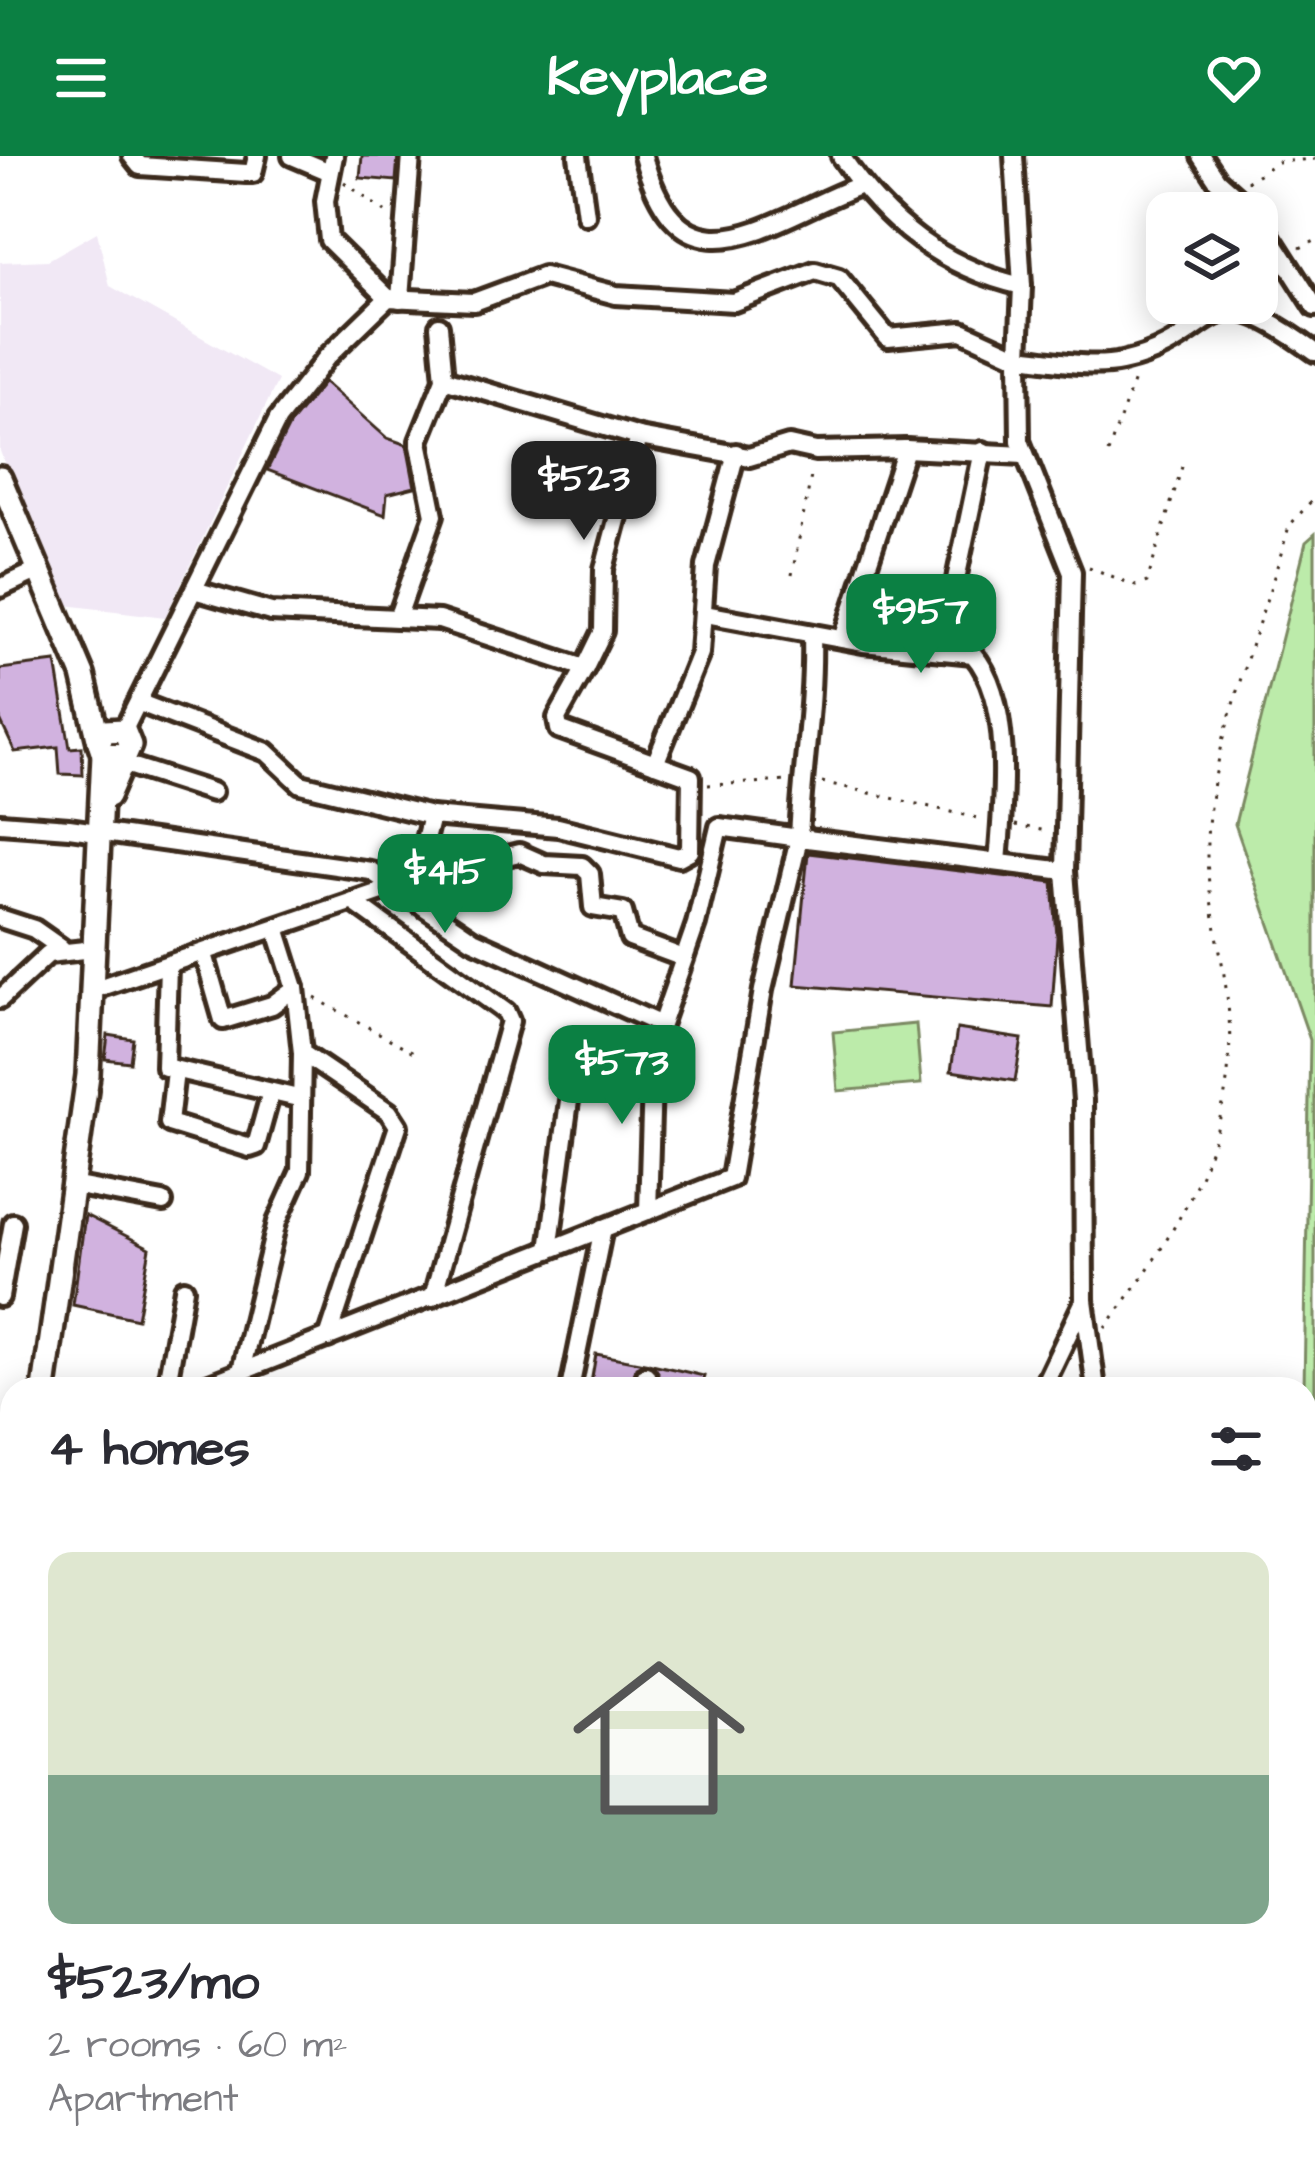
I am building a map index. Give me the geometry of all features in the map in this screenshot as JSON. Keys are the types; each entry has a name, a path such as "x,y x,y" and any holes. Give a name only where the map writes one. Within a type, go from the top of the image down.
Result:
{"main road":[{"path":"0,478 112,753 100,823 95,988 49,1377"},
{"path":"83,675 130,745 112,753"}],"street":[{"path":"132,156 140,166 253,173 256,156"},
{"path":"292,156 332,164 329,240 394,299 474,302 544,276 616,295 734,302 815,271 839,278 888,338 962,331 1018,357 1107,364 1143,355 1216,313 1238,310 1267,316 1315,352"},
{"path":"122,730 140,703 278,419 327,357 394,299 411,156"},
{"path":"578,156 586,215"},
{"path":"643,156 670,219 702,240 743,237 861,185"},
{"path":"841,156 893,221 964,270 1022,286"},
{"path":"1014,156 1022,286 1018,428 1024,455 1070,561 1065,871 1083,1100 1084,1300 1094,1377"},
{"path":"1201,156 1229,192"},
{"path":"1278,250 1315,307"},
{"path":"398,616 434,515 419,441 444,379 439,326"},
{"path":"444,379 639,437 749,457 788,445 816,452 906,448 1024,455"},
{"path":"140,703 267,752 301,784 431,816 558,826 679,857 690,851 694,785 687,775 559,729 557,718 603,632 604,569 639,437"},
{"path":"843,639 906,448"},
{"path":"941,651 983,451"},
{"path":"655,764 696,665 705,614 706,566 736,453"},
{"path":"0,588 39,570"},
{"path":"194,590 271,612 398,616 461,625 585,668"},
{"path":"705,614 843,639 973,654 983,668 1004,742 998,862"},
{"path":"227,1377 603,1228 715,1189 735,1169 763,990 799,838 800,780 813,718 812,634"},
{"path":"112,753 212,792"},
{"path":"95,988 278,931 394,887 421,860 431,816"},
{"path":"0,823 100,823 364,869 490,949 659,1024"},
{"path":"648,1211 649,1076 659,1024 696,924 719,827 1065,871"},
{"path":"421,860 466,866 518,854 538,863 582,866 590,874 593,907 622,911 629,938 681,957"},
{"path":"352,901 510,1021 433,1297"},
{"path":"0,918 34,929 61,948"},
{"path":"242,1371 277,1222 299,1178 302,1053 296,988 278,931"},
{"path":"0,1000 48,954 61,948 94,949"},
{"path":"204,954 223,1020 272,1005 296,988"},
{"path":"168,965 163,1060 176,1071 298,1098"},
{"path":"302,1053 389,1112 398,1126 328,1338"},
{"path":"176,1071 169,1123 250,1148 256,1146 271,1092"},
{"path":"549,1250 573,1071"},
{"path":"71,1184 163,1202"},
{"path":"0,1297 13,1223"},
{"path":"572,1377 603,1228"},
{"path":"168,1377 184,1289"},
{"path":"1048,1377 1084,1300"}],"path":[{"path":"1231,192 1276,162 1315,159"},
{"path":"332,164 405,227"},
{"path":"1108,453 1143,355"},
{"path":"792,575 816,452"},
{"path":"1070,561 1144,585 1184,460"},
{"path":"1090,1348 1186,1214 1215,1133 1230,1034 1207,867 1208,824 1216,776 1289,526 1315,497"},
{"path":"694,785 800,780 1065,834"},
{"path":"296,988 419,1055"}],"shaded area":[{"path":"97,232 110,286 278,380 165,617 57,604 0,451 0,262 48,260"}],"green space":[{"path":"1315,534 1315,1377 1304,1377 1310,1040 1235,824 1306,542"},
{"path":"916,1024 921,1084 838,1091 833,1032"}],"building":[{"path":"362,156 398,156 396,181 360,178"},
{"path":"324,382 387,438 407,445 415,487 387,494 385,515 267,470 290,424"},
{"path":"56,662 70,748 82,747 83,775 60,774 58,747 15,752 0,720 0,669"},
{"path":"808,853 1053,882 1057,937 1052,1007 795,985"},
{"path":"957,1029 1022,1039 1015,1081 951,1071"},
{"path":"108,1035 133,1039 130,1062 105,1059"},
{"path":"85,1215 150,1248 137,1319 73,1305"},
{"path":"596,1354 644,1363 636,1367 634,1377 592,1377"},
{"path":"652,1364 704,1376 657,1377"}]}
